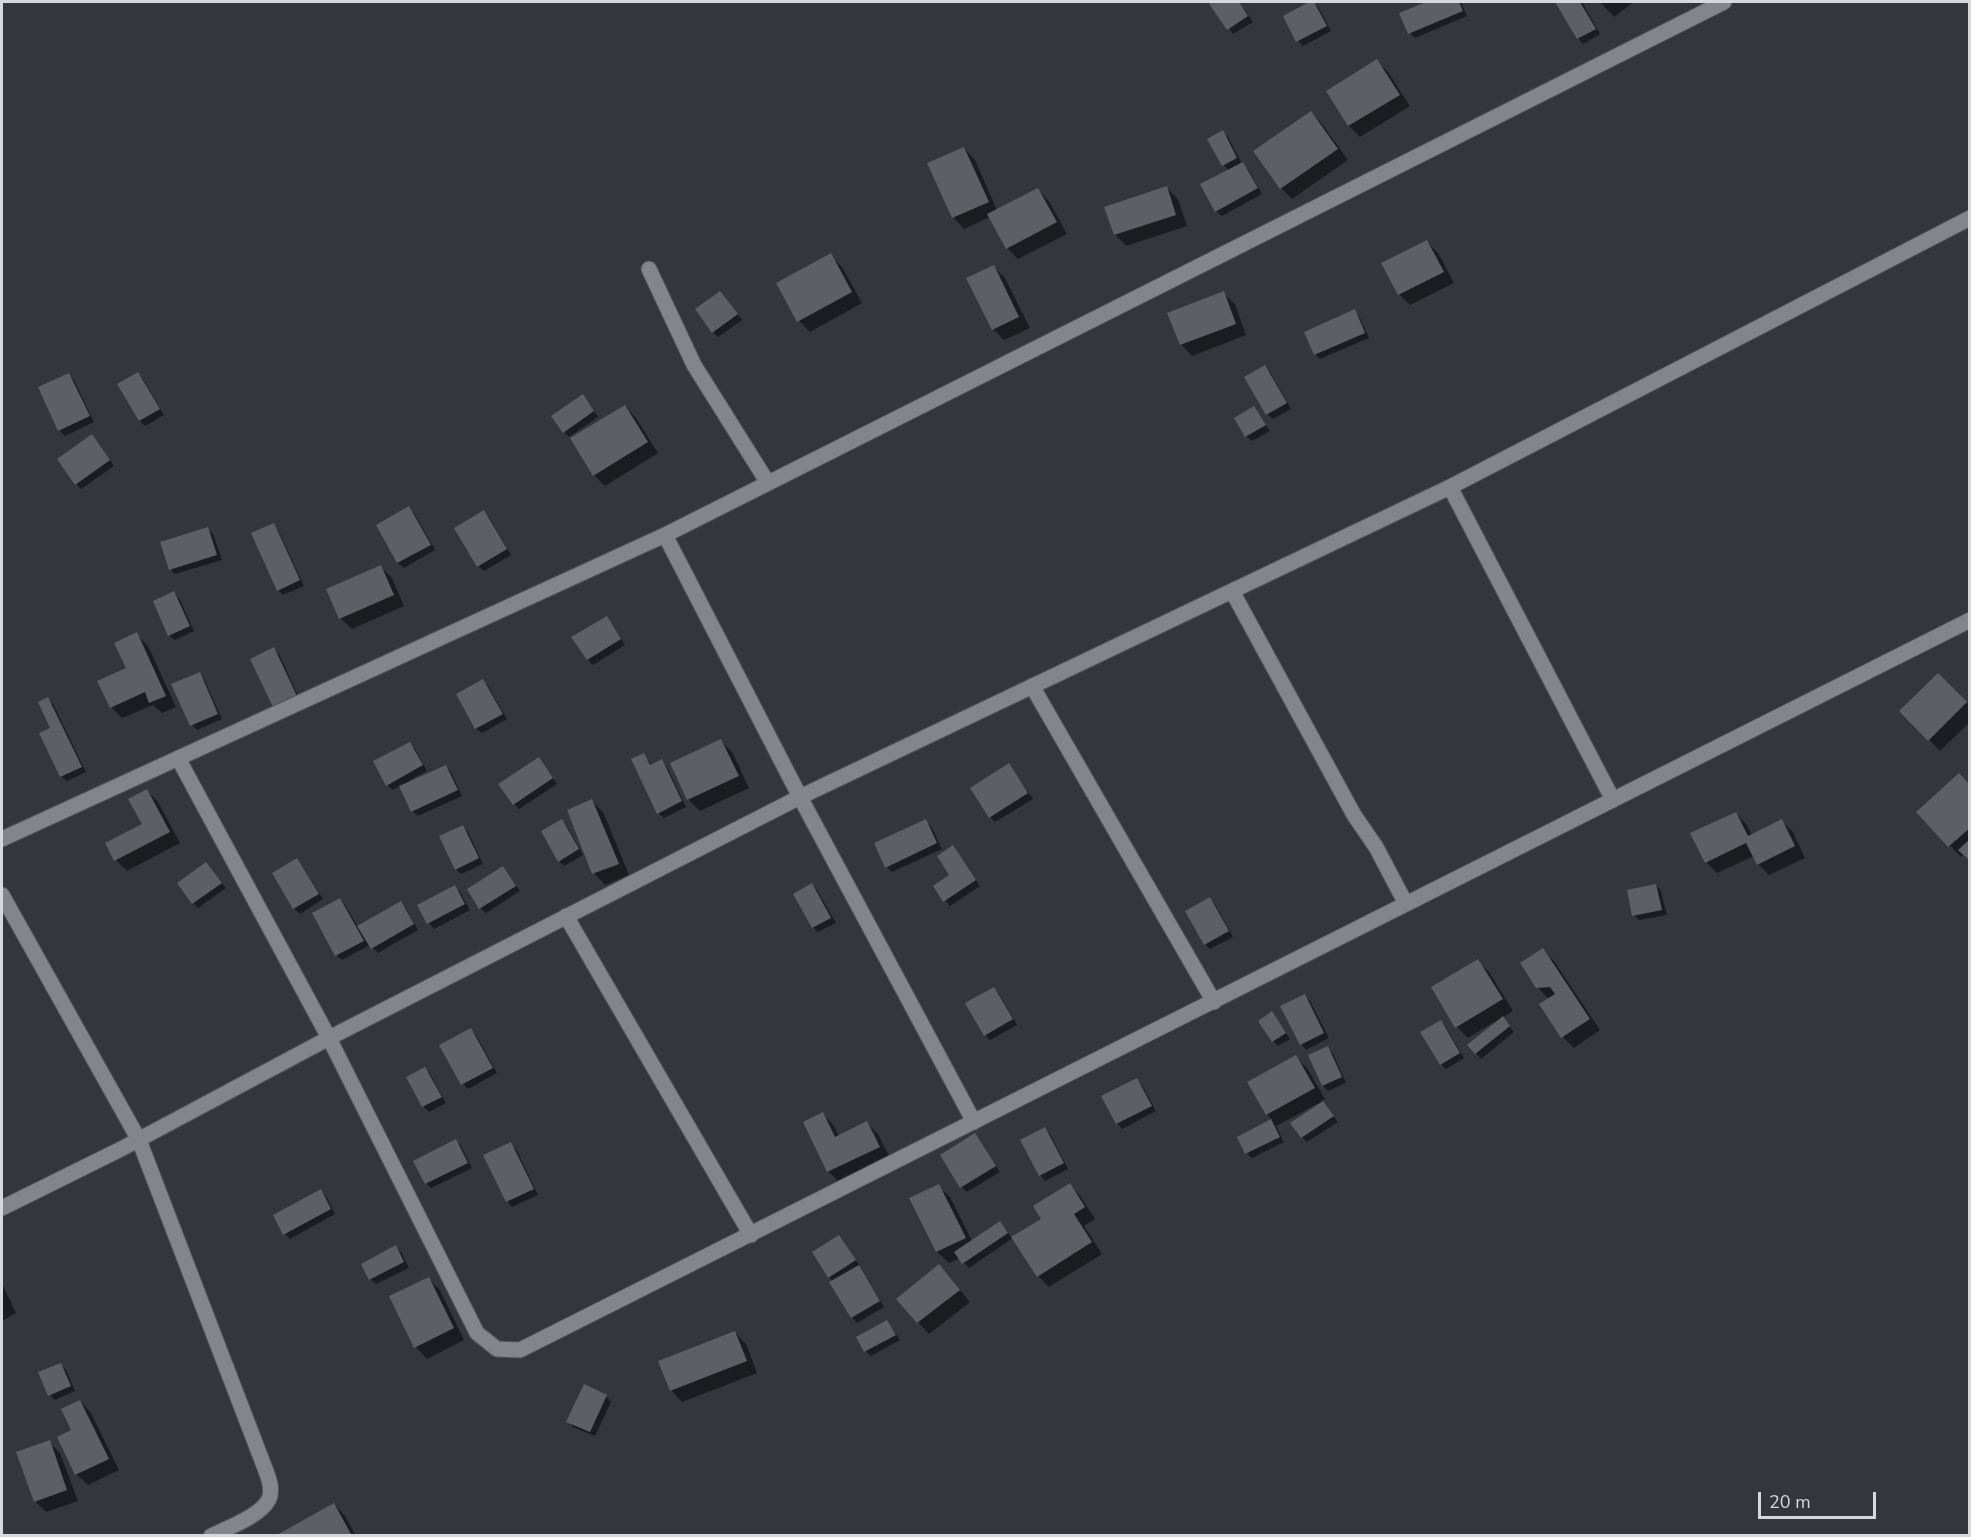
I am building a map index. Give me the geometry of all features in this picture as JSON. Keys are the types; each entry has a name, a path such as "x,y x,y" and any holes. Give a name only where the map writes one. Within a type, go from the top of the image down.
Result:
{"street":[{"path":"2,839 665,535 1724,2"},
{"path":"2,1208 139,1140 329,1038 800,797 1450,487 1970,218"},
{"path":"649,269 694,365 768,483"},
{"path":"1450,487 1613,800"},
{"path":"665,535 800,797 974,1122"},
{"path":"1232,591 1354,815 1376,847 1406,904"},
{"path":"178,758 329,1038 477,1333 497,1350 520,1350 1970,620"},
{"path":"1032,686 1214,1002"},
{"path":"2,895 139,1140 271,1486 269,1499 256,1513 211,1536"},
{"path":"566,916 751,1235"}],"building":[{"path":"1208,2 1239,2 1248,16 1227,30"},
{"path":"1309,2 1314,2 1327,26 1296,42 1283,16"},
{"path":"1426,2 1459,2 1463,11 1408,34 1399,13"},
{"path":"1555,2 1580,2 1596,29 1577,39"},
{"path":"1377,59 1400,95 1348,126 1326,91"},
{"path":"1311,111 1338,149 1280,189 1253,151"},
{"path":"1223,130 1237,158 1222,166 1207,139"},
{"path":"964,147 989,202 952,218 927,163"},
{"path":"1243,162 1258,188 1215,212 1200,184"},
{"path":"1167,186 1176,215 1114,235 1104,207"},
{"path":"1038,188 1057,222 1006,249 987,214"},
{"path":"1427,240 1444,272 1398,295 1381,263"},
{"path":"831,253 852,292 797,322 776,283"},
{"path":"994,265 1019,317 992,330 966,278"},
{"path":"720,291 738,314 712,333 695,309"},
{"path":"1224,291 1236,324 1180,345 1167,313"},
{"path":"1355,309 1365,333 1314,355 1304,332"},
{"path":"1265,365 1287,403 1266,415 1244,377"},
{"path":"138,372 160,409 139,421 117,384"},
{"path":"69,373 90,416 58,431 38,387"},
{"path":"583,394 594,411 563,433 551,416"},
{"path":"625,405 648,442 593,476 570,438"},
{"path":"1254,406 1266,425 1245,437 1234,418"},
{"path":"92,434 110,460 75,485 57,459"},
{"path":"409,506 431,545 397,563 376,525"},
{"path":"484,510 507,549 477,567 454,528"},
{"path":"274,523 300,580 277,591 251,533"},
{"path":"208,527 217,555 169,570 160,542"},
{"path":"381,565 394,595 339,619 326,589"},
{"path":"174,591 190,626 168,636 153,601"},
{"path":"607,616 621,639 587,660 571,637"},
{"path":"137,632 166,696 149,703 145,692 110,708 97,681 126,668 114,643"},
{"path":"274,647 297,696 273,707 250,659"},
{"path":"200,672 218,714 190,726 171,684"},
{"path":"1938,673 1967,702 1928,741 1899,711"},
{"path":"483,679 503,714 475,729 456,694"},
{"path":"48,697 82,767 60,777 39,733 50,728 38,702"},
{"path":"721,739 739,776 687,800 670,763"},
{"path":"410,742 423,765 386,786 373,761"},
{"path":"644,753 650,765 662,759 682,801 657,814 631,759"},
{"path":"539,757 553,778 513,805 498,784"},
{"path":"1009,763 1028,793 989,818 970,788"},
{"path":"446,765 458,790 411,812 399,786"},
{"path":"1959,773 1970,785 1970,828 1948,847 1916,812"},
{"path":"147,789 170,832 114,861 105,843 142,824 128,799"},
{"path":"592,799 619,864 592,874 567,810"},
{"path":"1736,812 1748,836 1782,819 1795,846 1757,865 1746,843 1705,863 1690,833"},
{"path":"562,819 579,849 558,862 541,831"},
{"path":"926,819 937,843 885,868 874,843"},
{"path":"463,825 479,858 455,870 439,836"},
{"path":"1970,839 1970,861 1958,850"},
{"path":"953,845 976,880 943,902 933,886 949,875 937,856"},
{"path":"297,858 319,894 293,909 272,873"},
{"path":"206,862 222,883 192,904 177,883"},
{"path":"503,866 516,886 479,909 467,889"},
{"path":"812,883 831,918 812,928 793,894"},
{"path":"1656,884 1662,910 1632,916 1627,890"},
{"path":"455,885 465,904 427,924 417,905"},
{"path":"1210,897 1229,931 1204,945 1185,911"},
{"path":"340,898 364,941 335,956 312,913"},
{"path":"401,901 414,924 371,949 357,926"},
{"path":"1543,948 1590,1019 1561,1038 1539,1004 1555,994 1550,987 1536,988 1520,963"},
{"path":"1478,959 1503,999 1455,1028 1431,987"},
{"path":"994,987 1013,1019 984,1036 965,1003"},
{"path":"1305,994 1324,1033 1300,1045 1280,1006"},
{"path":"1272,1011 1286,1033 1272,1042 1258,1021"},
{"path":"1503,1016 1510,1026 1475,1054 1467,1045"},
{"path":"1441,1020 1460,1053 1440,1065 1420,1032"},
{"path":"471,1028 493,1068 461,1085 439,1045"},
{"path":"1328,1046 1342,1077 1322,1086 1308,1055"},
{"path":"1296,1055 1315,1088 1266,1115 1247,1082"},
{"path":"425,1067 442,1097 422,1107 406,1077"},
{"path":"1137,1078 1152,1106 1116,1124 1101,1096"},
{"path":"1323,1101 1334,1116 1301,1138 1290,1123"},
{"path":"823,1112 835,1137 867,1121 880,1147 827,1172 803,1122"},
{"path":"1271,1119 1280,1137 1245,1154 1237,1137"},
{"path":"1045,1127 1064,1163 1039,1176 1020,1140"},
{"path":"975,1133 996,1166 960,1188 940,1155"},
{"path":"456,1139 468,1163 425,1184 413,1161"},
{"path":"511,1142 534,1189 506,1202 483,1155"},
{"path":"1070,1183 1085,1207 1074,1214 1092,1242 1037,1277 1011,1237 1041,1219 1033,1206"},
{"path":"939,1184 966,1238 936,1252 909,1198"},
{"path":"321,1189 331,1209 283,1235 273,1215"},
{"path":"1000,1221 1008,1233 962,1264 954,1252"},
{"path":"839,1235 856,1260 828,1278 812,1252"},
{"path":"396,1245 404,1262 369,1280 361,1264"},
{"path":"939,1264 960,1290 917,1323 896,1299"},
{"path":"859,1265 880,1301 851,1318 829,1282"},
{"path":"429,1277 454,1328 414,1348 389,1296"},
{"path":"887,1320 896,1335 864,1352 856,1337"},
{"path":"735,1331 747,1361 670,1391 658,1361"},
{"path":"61,1363 71,1386 48,1396 38,1372"},
{"path":"584,1384 607,1395 590,1432 566,1422"},
{"path":"80,1400 109,1459 75,1475 57,1437 71,1430 61,1409"},
{"path":"50,1440 67,1490 34,1502 16,1452"},
{"path":"334,1503 352,1536 275,1536"}]}
